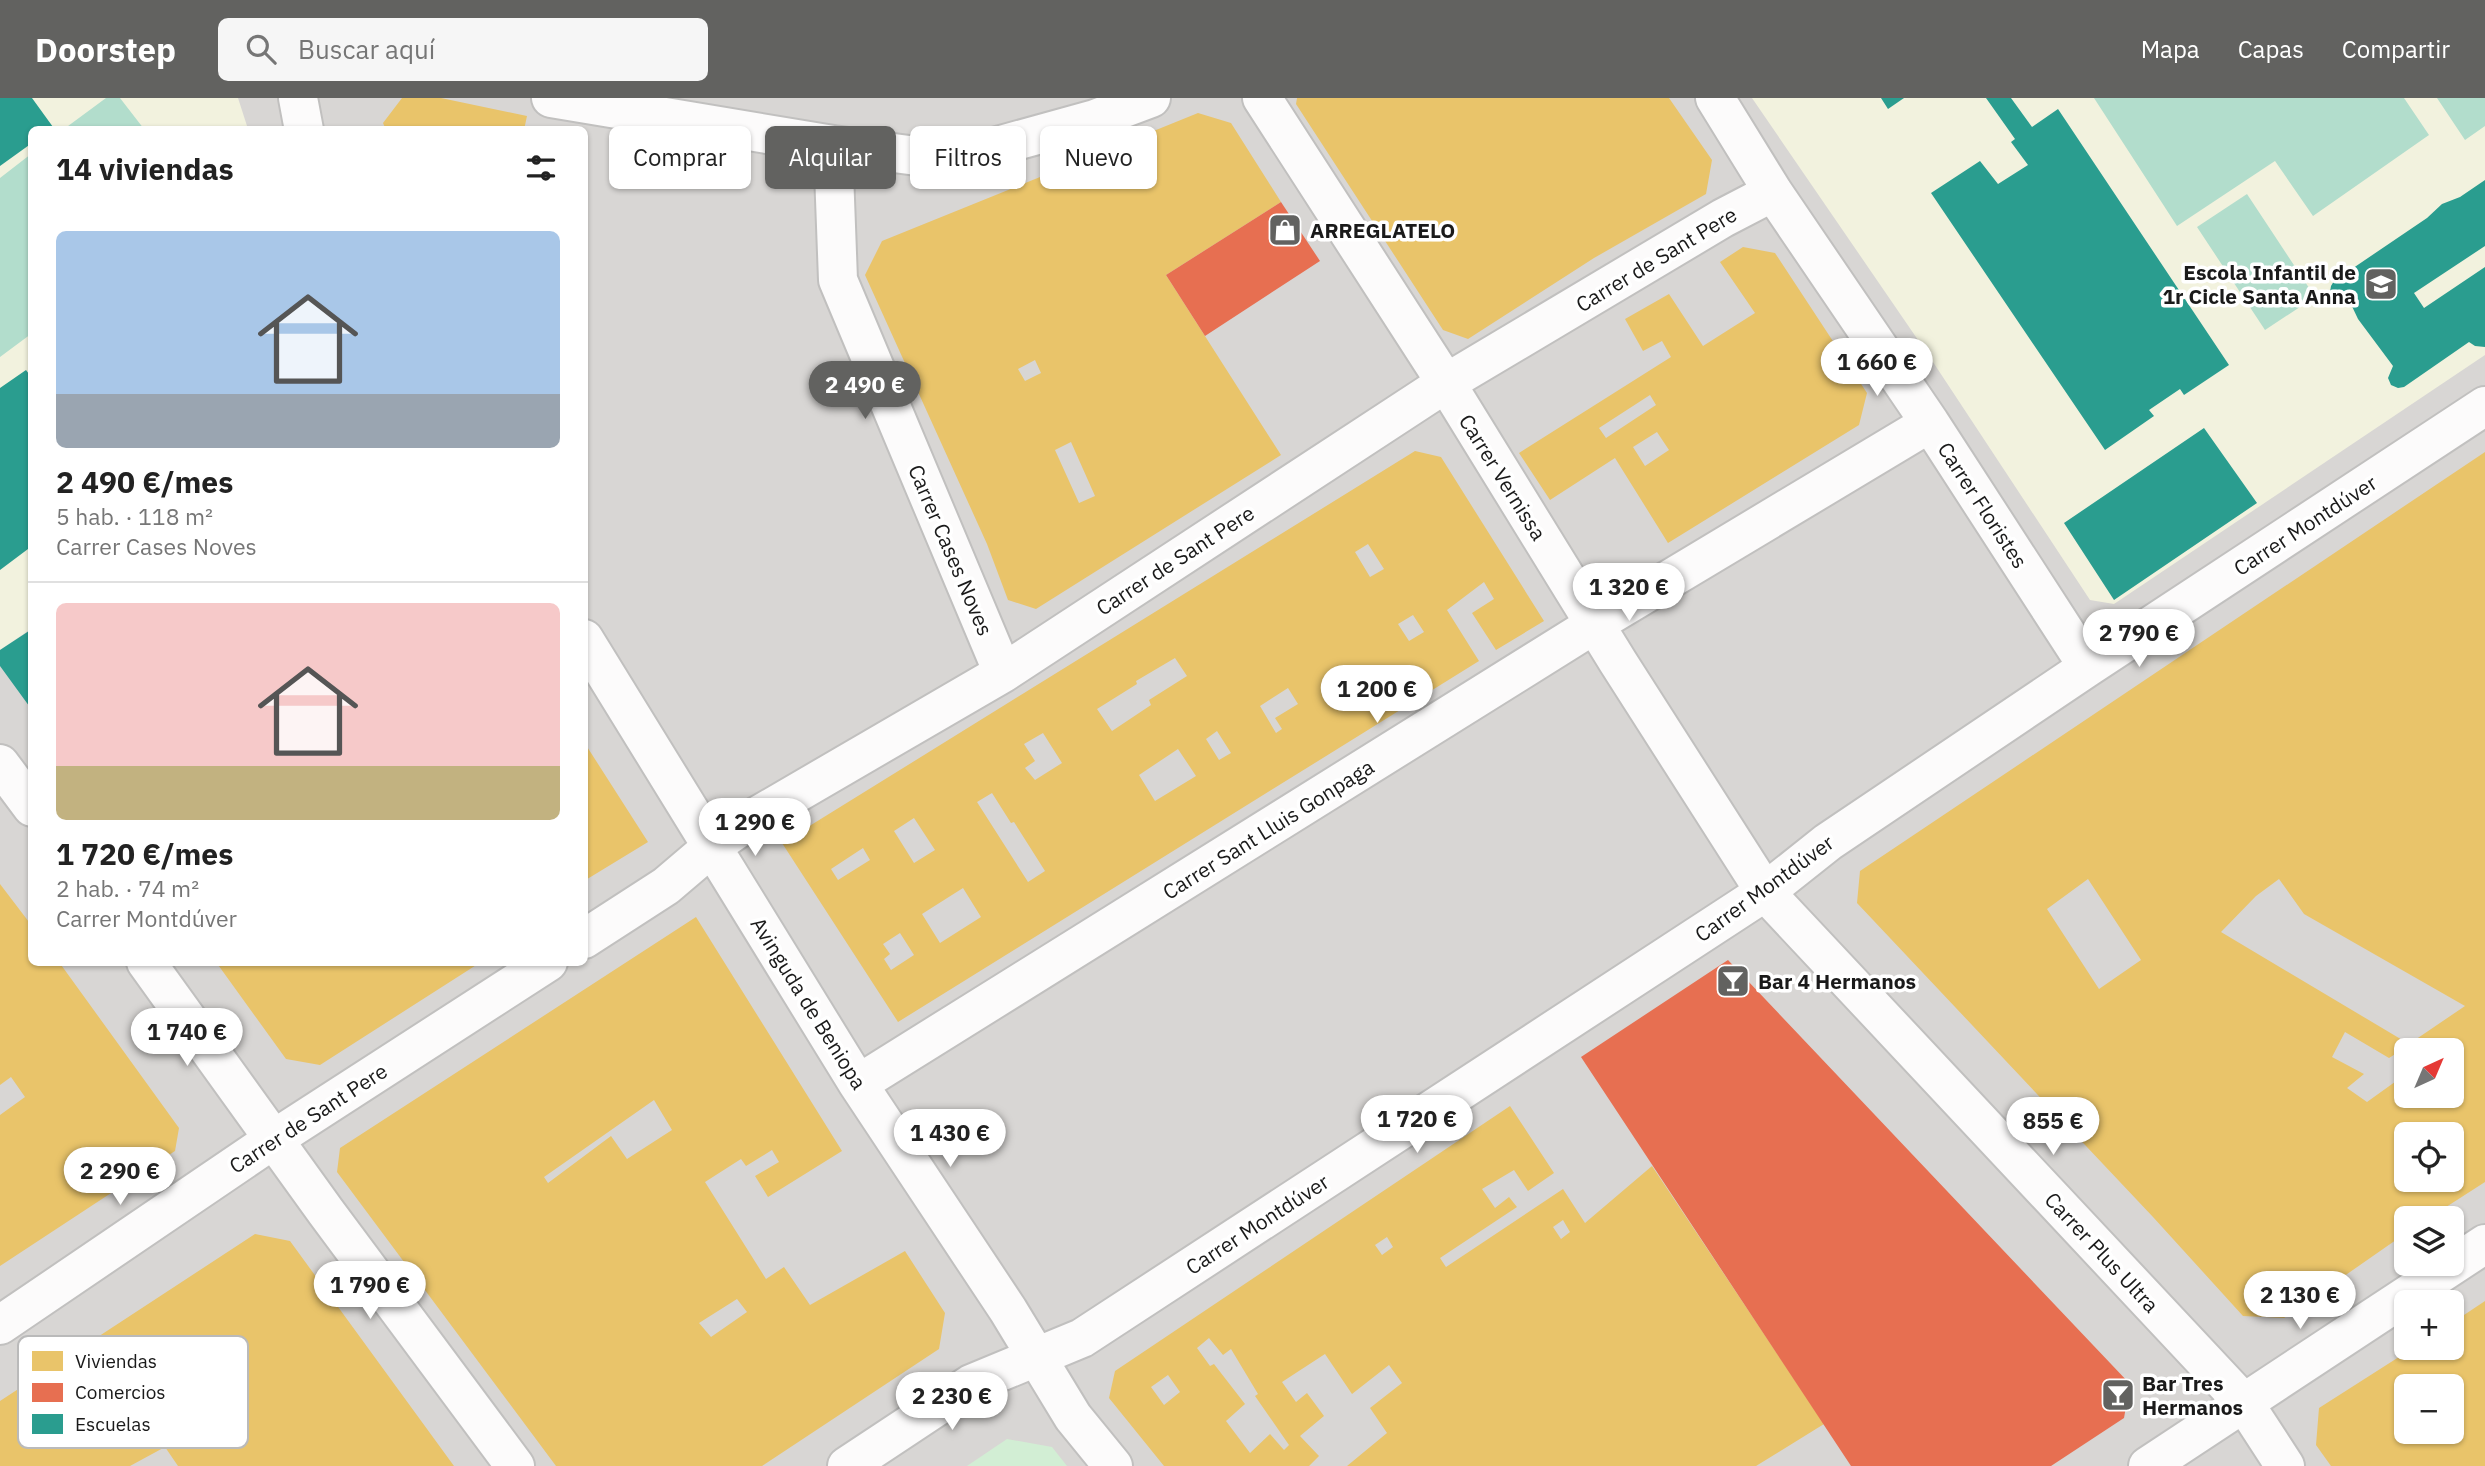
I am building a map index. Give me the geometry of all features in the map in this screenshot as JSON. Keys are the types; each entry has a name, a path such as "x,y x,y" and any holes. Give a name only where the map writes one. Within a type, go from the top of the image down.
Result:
{"street":[{"path":"298,98 303,126"},
{"path":"551,98 765,134"},
{"path":"896,153 947,160 1095,119 1151,98"},
{"name":"Carrer Vernissa","path":"1262,98 1446,383 1765,892"},
{"name":"Carrer Floristes","path":"1715,98 1773,192 1930,423 2088,667"},
{"name":"Carrer Cases Noves","path":"835,189 838,280 1003,673"},
{"name":"Carrer de Sant Pere","path":"588,936 676,878 713,846 752,819 1003,673 1446,383 1723,218 1773,192"},
{"name":"Carrer Montdúver","path":"847,1466 971,1384 1082,1338 1765,892 1828,842 2088,667 2485,407"},
{"name":"Carrer Sant Lluis Gonpaga","path":"858,1084 1595,624 1930,423"},
{"name":"Avinguda de Beniopa","path":"588,645 858,1084 1073,1417 1113,1466"},
{"path":"0,764 28,802"},
{"name":"Carrer Plus Ultra","path":"1765,892 2244,1403 2284,1466"},
{"path":"149,966 515,1466"},
{"name":"Carrer de Sant Pere","path":"0,1325 274,1139 542,966"},
{"path":"2148,1466 2485,1244"}],"shaded area":[{"path":"0,98 2485,98 2485,1466 0,1466"},
{"path":"0,98 238,98 247,126 28,126 28,631 0,650"},
{"path":"1752,98 2485,98 2485,355 2114,604 2090,600 1929,356"},
{"path":"1007,1439 1052,1447 1067,1466 967,1466"}],"green space":[{"path":"106,98 120,98 142,126 68,126"},
{"path":"2094,98 2404,98 2429,135 2313,216 2275,161 2177,226"},
{"path":"2437,98 2485,98 2485,126 2465,140"},
{"path":"28,156 28,336 0,357 0,178"},
{"path":"2247,194 2315,297 2265,330 2197,227"}],"building: Viviendas":[{"path":"402,98 441,98 527,116 525,126 384,126 383,123"},
{"path":"1297,98 1669,98 1712,160 1706,194 1594,258 1468,339 1443,330 1296,104"},
{"path":"1198,113 1231,123 1281,202 1166,275 1281,455 1036,609 1008,600 987,544 865,275 882,241 1010,189 1026,189 1026,183 1040,177 1040,189 1157,189 1157,130","holes":["1035,360 1041,373 1025,381 1018,369","1071,442 1095,496 1079,503 1055,450"]},
{"path":"1743,247 1775,253 1867,393 1859,425 1668,543 1615,458 1550,500 1519,453 1671,357 1662,341 1643,351 1625,319 1669,294 1703,346 1755,313 1720,262","holes":["1650,395 1656,405 1606,438 1599,428","1657,432 1669,450 1645,466 1633,447"]},
{"path":"1415,451 1441,457 1544,621 1496,650 1472,613 1494,599 1484,582 1447,610 1479,661 898,1022 782,843","holes":["1368,544 1384,569 1370,577 1355,552","1413,615 1424,632 1409,641 1398,624","1175,658 1187,676 1149,700 1151,705 1112,731 1097,709","1288,688 1298,704 1275,718 1282,729 1276,733 1260,706","1217,731 1231,753 1219,760 1206,739","1043,733 1062,763 1035,780 1025,768 1035,761 1024,744","1178,749 1196,776 1155,801 1139,775","992,793 1045,871 1028,882 977,802","914,818 935,850 914,863 894,831","863,848 870,860 838,880 831,869","963,888 981,917 940,943 922,914","900,933 914,955 891,970 884,959 890,954 883,944"]},
{"path":"2485,452 2485,1182 2448,1206 2394,1206 2394,1241 2284,1318 2243,1316 1857,903 1860,871","holes":["2088,879 2141,960 2099,989 2047,909","2279,879 2304,914 2465,1006 2418,1038 2464,1038 2464,1108 2394,1108 2394,1083 2367,1102 2347,1088 2364,1074 2332,1057 2345,1032 2389,1058 2394,1055 2394,1038 2399,1038 2221,932 2256,896"]},
{"path":"588,748 648,842 588,879"},
{"path":"0,884 28,921 28,966 62,966 179,1128 175,1151 0,1266 0,1115 25,1097 11,1077 0,1085"},
{"path":"696,917 842,1151 768,1197 755,1176 779,1162 772,1150 746,1166 741,1159 705,1182 766,1279 784,1267 810,1305 905,1251 945,1313 939,1349 762,1466 556,1466 337,1172 340,1148","holes":["654,1100 672,1130 627,1159 611,1136 548,1183 544,1177","737,1299 747,1312 711,1337 699,1323"]},
{"path":"219,966 475,966 320,1065 286,1059"},
{"path":"1510,1106 1554,1173 1528,1191 1514,1170 1482,1189 1495,1208 1509,1197 1517,1207 1440,1258 1446,1267 1563,1189 1585,1223 1652,1166 1824,1424 1756,1466 1347,1466 1387,1433 1370,1408 1402,1383 1389,1365 1352,1394 1325,1354 1282,1382 1296,1402 1307,1393 1324,1416 1300,1436 1319,1456 1309,1466 1164,1466 1109,1398 1115,1371","holes":["1563,1220 1570,1232 1561,1239 1553,1227","1387,1237 1393,1247 1382,1255 1375,1245","1209,1338 1223,1355 1231,1349 1258,1394 1255,1396 1289,1445 1284,1450 1270,1434 1250,1453 1226,1421 1245,1404 1214,1364 1210,1366 1197,1348","1168,1375 1180,1392 1164,1405 1151,1387"]},
{"path":"255,1234 290,1241 454,1466 178,1466 166,1448 248,1448 248,1336 99,1336"},
{"path":"2485,1301 2485,1466 2331,1466 2316,1445 2319,1408 2394,1360 2464,1360 2464,1315"},
{"path":"18,1389 18,1448 163,1448 130,1466 0,1466 0,1401"}],"building: Comercios":[{"path":"1281,202 1320,261 1205,336 1166,275"},
{"path":"1728,960 2130,1384 2124,1418 2051,1466 1851,1466 1581,1057"}],"building: Escuelas":[{"path":"0,98 32,98 52,126 28,126 28,146 0,166"},
{"path":"1881,98 1904,98 1888,109"},
{"path":"1986,98 2011,98 2032,127 2058,109 2229,365 2184,395 2180,389 2149,410 2154,416 2105,450 1931,193 1980,161 1998,184 2028,165 2011,142 2015,139"},
{"name":"Escola Infantil de 1r Cicle Santa Anna","path":"2485,180 2485,246 2414,293 2424,308 2485,267 2485,347 2469,342 2404,387 2391,385 2388,378 2393,366 2358,319 2349,300 2336,301 2330,292 2331,286 2334,281 2427,218 2442,204 2460,197"},
{"path":"26,370 28,373 28,549 0,570 0,388"},
{"path":"2204,428 2257,503 2114,600 2064,523"},
{"path":"28,632 28,704 0,666 0,650"}],"place":[{"name":"ARREGLATELO","path":"1285,230"},
{"name":"Escola Infantil de 1r Cicle Santa Anna","path":"2381,284"},
{"name":"Bar 4 Hermanos","path":"1733,981"},
{"name":"Bar Tres Hermanos","path":"2118,1395"}]}
